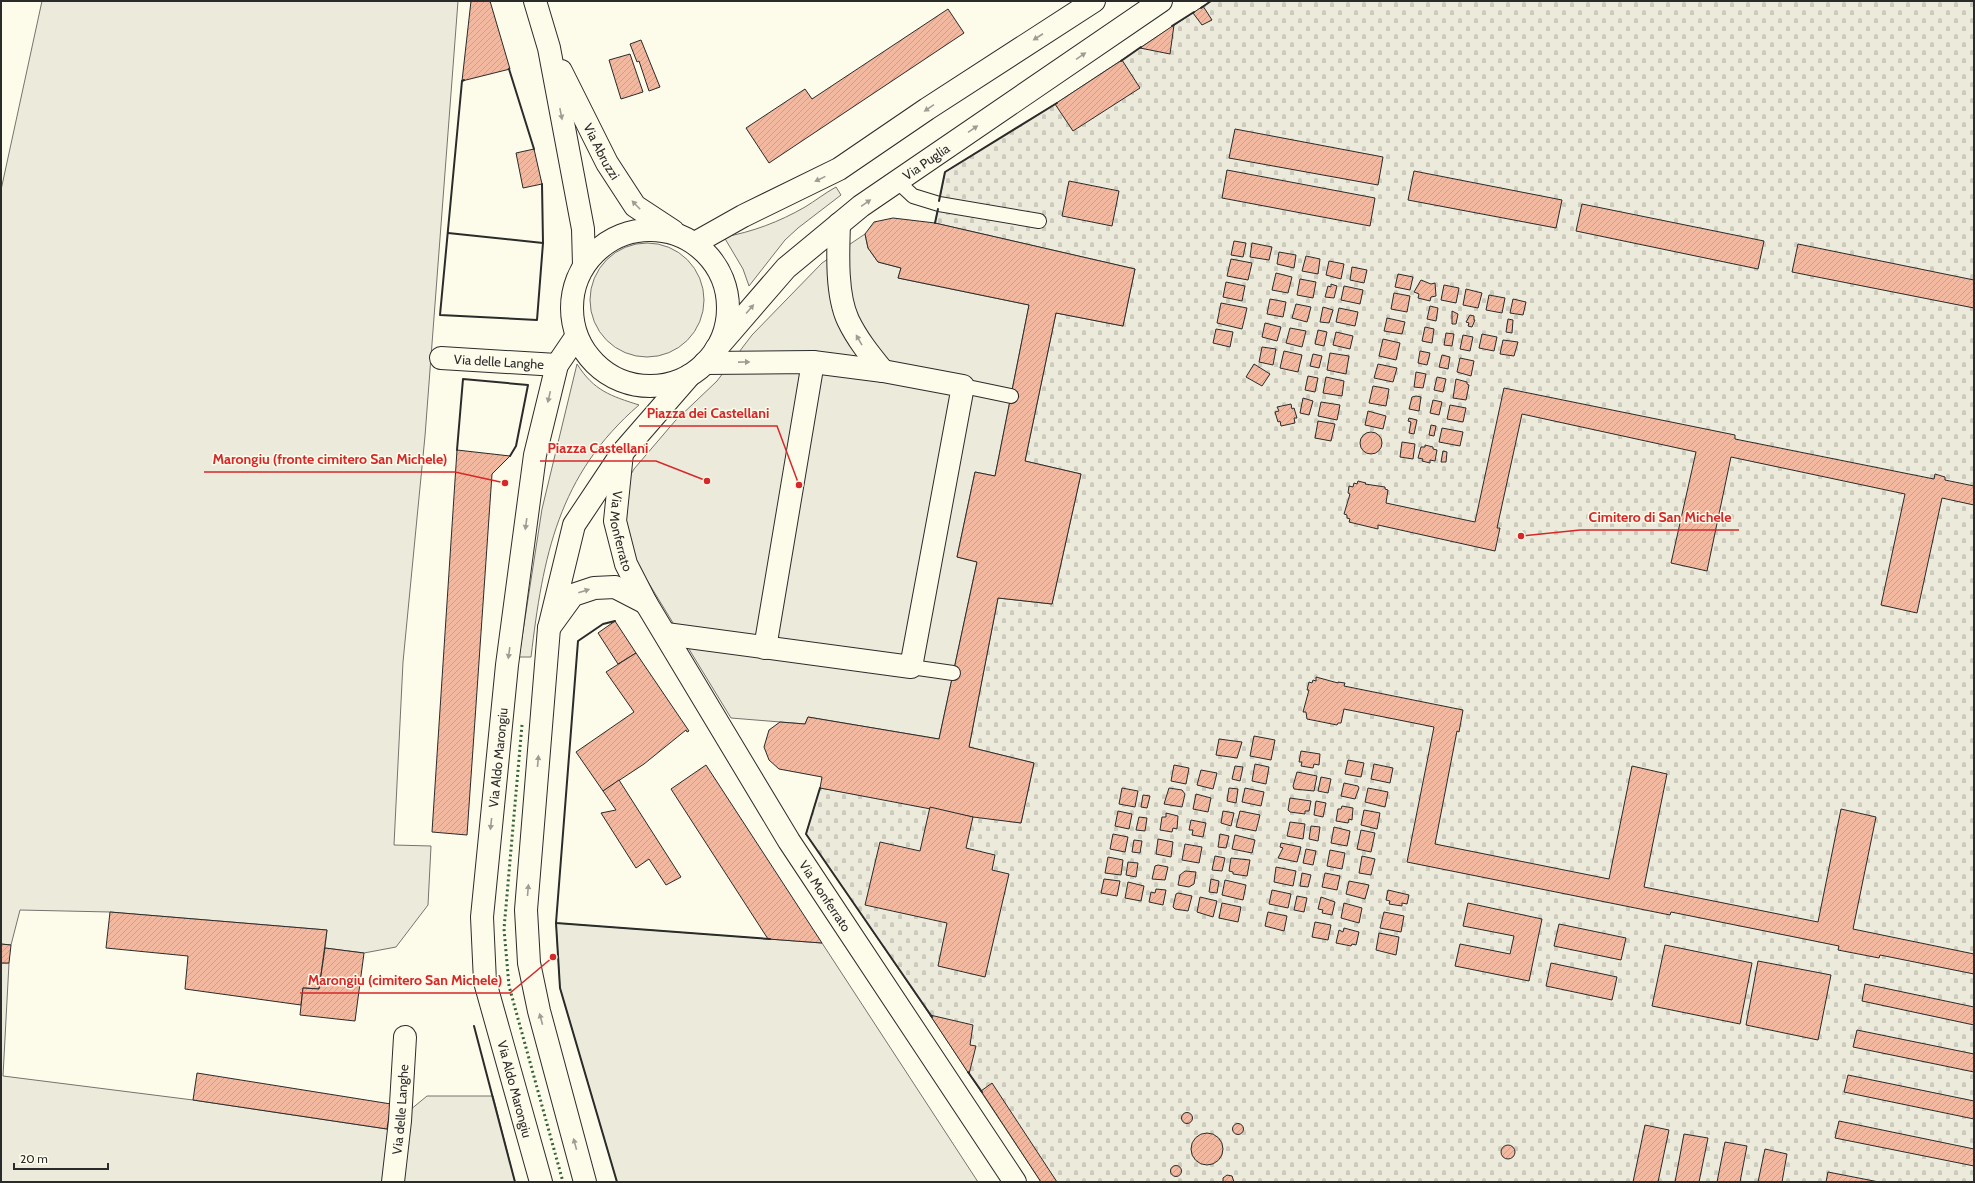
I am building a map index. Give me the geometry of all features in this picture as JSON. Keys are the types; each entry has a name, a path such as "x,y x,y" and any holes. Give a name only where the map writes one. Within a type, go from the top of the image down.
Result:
{"street":[{"name":"Via Abruzzi","path":"535,1 549,48 583,229 584,265"},
{"path":"666,634 911,667 963,386 883,371 813,362 703,363 664,385 636,386 611,377 590,360 576,337 571,312 574,288 584,265 602,245 626,233 653,229 687,239 743,216 839,169 927,109 1094,1"},
{"name":"Via Puglia","path":"703,363 786,268 861,206 1161,1"},
{"name":"Via Abruzzi","path":"549,48 608,163 635,206 687,239 710,258 722,276 728,296 728,318 722,339 703,363"},
{"path":"839,224 839,280 847,318 862,345 883,371"},
{"name":"Via Aldo Marongiu","path":"541,1182 486,982 482,917 507,665 535,455 556,365 576,337"},
{"name":"Via delle Langhe","path":"441,358 556,365"},
{"path":"765,648 813,362"},
{"path":"585,1182 539,1011 529,962 526,910 549,628 574,525 622,453 703,363"},
{"name":"Via Monferrato","path":"622,453 614,521 626,564 646,603 789,841 1015,1182"},
{"name":"Via Monferrato","path":"549,628 573,595 594,588 615,587 646,603"},
{"name":"Via delle Langhe","path":"393,1182 400,1121 405,1037"}],"lane":[{"path":"897,181 913,196 939,204 1039,221"},
{"path":"963,386 1011,396"},
{"path":"911,667 953,673"}],"green space":[{"path":"42,1 458,1 425,436 403,662 394,845 431,846 428,905 396,947 364,953 325,948 327,930 110,912 20,910 11,945 1,944 1,190"},
{"path":"1211,1 1974,1 1974,1182 1041,1182 930,1015 806,834 820,788 1021,823 1034,763 969,747 998,598 1052,604 1081,474 1025,461 1056,313 1123,326 1135,269 935,223 945,172 1055,104"},
{"path":"836,187 841,195 798,228 785,240 749,286 743,269 724,237 775,222 805,207"},
{"path":"647,243 669,247 687,260 700,278 704,300 700,322 687,340 669,353 647,357 625,353 607,340 594,322 590,300 594,278 607,260 625,247"},
{"path":"577,364 590,381 604,391 620,399 639,405 612,432 590,460 572,489 559,519 549,551 536,620 531,657 519,657 542,509"},
{"path":"556,923 822,943 978,1182 617,1182 560,988"},
{"path":"1,963 9,963 3,1076 193,1100 387,1129 427,1096 493,1096 515,1182 1,1182"}],"shaded area":[{"path":"865,234 868,248 878,262 901,268 898,278 1029,305 995,476 975,472 957,557 977,562 939,739 808,717 805,724 731,718 634,559 620,494 634,469 675,421 717,381 752,335 822,263"}],"building":[{"path":"471,1 490,1 510,69 462,81"},
{"path":"1203,6 1212,20 1202,25 1193,13"},
{"path":"948,9 964,33 769,163 746,128 805,89 812,99"},
{"path":"1174,25 1170,54 1140,48"},
{"path":"641,40 660,87 649,91 639,61 637,62 630,44"},
{"path":"630,54 643,92 621,99 609,60"},
{"path":"1122,60 1140,88 1073,131 1055,104"},
{"path":"1235,129 1383,157 1378,185 1229,158"},
{"path":"534,149 542,184 523,188 516,153"},
{"path":"1227,170 1375,198 1370,226 1222,198"},
{"path":"1414,171 1562,200 1556,228 1408,200"},
{"path":"1069,181 1119,191 1112,226 1062,216"},
{"path":"1582,204 1764,241 1758,269 1576,231"},
{"path":"893,218 935,223 1135,269 1123,326 1056,313 1025,461 1081,474 1052,604 998,598 969,747 1034,763 1021,823 973,817 820,788 822,777 779,769 769,760 764,747 769,730 780,722 805,724 808,717 939,739 977,562 957,557 975,472 995,476 1029,305 898,278 901,268 878,262 868,248 865,234 874,222"},
{"path":"1234,241 1246,243 1243,257 1231,255"},
{"path":"1252,243 1272,247 1269,260 1250,257"},
{"path":"1798,244 1974,280 1974,308 1792,272"},
{"path":"1279,252 1296,255 1294,268 1277,264"},
{"path":"1306,256 1320,259 1318,274 1302,271"},
{"path":"1231,259 1252,263 1248,280 1227,276"},
{"path":"1329,261 1344,264 1341,279 1326,275"},
{"path":"1352,267 1367,270 1364,283 1350,280"},
{"path":"1276,273 1292,277 1288,293 1272,290"},
{"path":"1398,274 1413,277 1410,290 1395,287"},
{"path":"1300,279 1316,282 1313,298 1297,295"},
{"path":"1421,280 1431,284 1435,283 1436,296 1431,297 1430,301 1418,298 1419,294 1414,292"},
{"path":"1226,282 1245,286 1242,301 1223,297"},
{"path":"1331,284 1337,286 1334,298 1325,297 1328,286 1331,287"},
{"path":"1444,285 1459,288 1456,303 1441,300"},
{"path":"1344,286 1363,290 1360,304 1341,300"},
{"path":"1466,289 1482,293 1478,308 1463,305"},
{"path":"1394,293 1410,296 1407,312 1391,309"},
{"path":"1489,295 1505,298 1502,313 1486,310"},
{"path":"1270,299 1286,302 1283,317 1267,314"},
{"path":"1513,299 1526,302 1523,315 1510,313"},
{"path":"1221,303 1247,308 1242,329 1217,323"},
{"path":"1296,304 1311,307 1307,322 1292,318"},
{"path":"1430,306 1438,308 1436,321 1427,319"},
{"path":"1323,307 1333,310 1329,323 1320,322"},
{"path":"1339,308 1358,312 1355,326 1336,322"},
{"path":"1452,311 1458,314 1456,324 1452,324"},
{"path":"1470,315 1474,316 1475,320 1472,327 1468,326 1469,323 1466,322"},
{"path":"1387,318 1405,322 1402,334 1384,331"},
{"path":"1508,319 1513,320 1512,333 1506,332"},
{"path":"1265,323 1281,327 1277,341 1262,337"},
{"path":"1425,327 1434,329 1432,343 1422,341"},
{"path":"1290,328 1306,331 1302,347 1286,343"},
{"path":"1216,329 1233,332 1230,347 1213,343"},
{"path":"1318,330 1327,332 1324,346 1315,344"},
{"path":"1336,332 1353,336 1350,349 1333,345"},
{"path":"1446,333 1454,334 1452,346 1444,345"},
{"path":"1482,334 1497,337 1494,351 1479,348"},
{"path":"1463,335 1473,337 1470,351 1460,349"},
{"path":"1383,339 1400,343 1396,360 1379,356"},
{"path":"1503,340 1518,342 1514,356 1500,354"},
{"path":"1262,347 1276,349 1273,365 1259,362"},
{"path":"1284,351 1302,355 1298,372 1280,368"},
{"path":"1420,351 1430,353 1427,365 1418,363"},
{"path":"1330,353 1349,356 1346,374 1327,370"},
{"path":"1313,354 1322,356 1319,368 1310,366"},
{"path":"1442,355 1450,357 1448,369 1439,367"},
{"path":"1460,358 1474,361 1471,376 1457,372"},
{"path":"1254,364 1270,374 1262,386 1246,377"},
{"path":"1378,364 1397,368 1393,382 1374,378"},
{"path":"1416,372 1426,374 1423,388 1414,387"},
{"path":"1308,376 1318,378 1315,392 1305,390"},
{"path":"1326,377 1344,381 1342,396 1323,393"},
{"path":"1437,377 1446,379 1443,392 1434,390"},
{"path":"1456,379 1467,382 1469,385 1466,400 1453,398"},
{"path":"1373,386 1389,389 1386,406 1369,403"},
{"path":"1504,388 1735,435 1735,439 1934,479 1935,474 1945,477 1945,480 1974,486 1974,505 1942,498 1917,613 1881,605 1905,494 1731,457 1707,571 1671,563 1696,452 1522,414 1497,528 1500,528 1495,551 1378,525 1378,529 1349,522 1350,519 1344,514 1350,494 1348,493 1349,486 1353,487 1354,483 1357,484 1358,481 1366,483 1365,484 1385,487 1385,489 1388,490 1386,503 1475,522"},
{"path":"1412,397 1421,397 1419,411 1409,409"},
{"path":"1303,398 1313,401 1309,415 1300,413"},
{"path":"1433,400 1442,402 1439,415 1430,413"},
{"path":"1321,402 1340,405 1337,420 1318,416"},
{"path":"1291,404 1297,418 1294,418 1295,423 1281,426 1275,412 1279,411 1277,407"},
{"path":"1450,405 1466,408 1463,422 1447,419"},
{"path":"1368,411 1386,416 1383,429 1365,425"},
{"path":"1409,418 1417,420 1414,434 1409,433 1411,422 1408,421"},
{"path":"1318,421 1335,424 1331,441 1315,438"},
{"path":"1431,425 1436,426 1434,436 1429,435"},
{"path":"1442,428 1463,432 1460,446 1439,442"},
{"path":"1371,432 1379,435 1382,443 1379,451 1371,454 1363,451 1360,443 1363,435"},
{"path":"1402,442 1415,444 1413,459 1400,457"},
{"path":"1425,445 1433,447 1433,449 1437,450 1435,461 1430,460 1430,463 1422,461 1423,459 1418,458 1421,447 1425,447"},
{"path":"457,450 510,456 492,474 467,835 432,832"},
{"path":"1443,451 1447,452 1446,462 1441,462"},
{"path":"615,621 636,653 618,664 598,633"},
{"path":"636,653 689,731 687,732 686,730 644,764 603,791 576,752 634,712 606,672"},
{"path":"1316,677 1338,683 1345,683 1344,686 1463,710 1459,732 1457,731 1435,844 1609,879 1632,766 1667,774 1644,887 1818,922 1841,809 1876,817 1853,929 1974,954 1974,974 1880,955 1879,958 1838,950 1839,946 1671,912 1670,915 1407,862 1434,727 1344,709 1341,723 1338,723 1337,725 1307,719 1306,712 1303,712 1309,690 1307,690 1309,682 1312,683 1313,680 1316,681"},
{"path":"1254,736 1275,740 1271,760 1250,756"},
{"path":"1219,739 1242,742 1237,758 1216,755"},
{"path":"1301,751 1320,754 1319,765 1314,764 1313,768 1301,766 1302,762 1299,762"},
{"path":"1348,760 1364,763 1361,777 1345,774"},
{"path":"1255,764 1269,767 1266,784 1252,781"},
{"path":"1374,764 1393,768 1390,783 1371,779"},
{"path":"706,765 822,943 768,939 671,789"},
{"path":"1174,765 1189,768 1186,784 1171,781"},
{"path":"1235,766 1243,767 1240,781 1232,779"},
{"path":"1201,770 1217,773 1213,789 1197,785"},
{"path":"1297,772 1317,776 1314,791 1294,789 1293,786"},
{"path":"1321,777 1331,779 1328,793 1318,791"},
{"path":"619,780 681,877 666,885 649,859 636,868 601,813 616,810 603,791"},
{"path":"1344,783 1358,786 1359,788 1355,799 1341,796"},
{"path":"1122,788 1138,791 1135,807 1119,804"},
{"path":"1169,788 1182,790 1185,794 1182,807 1164,804"},
{"path":"1229,788 1238,789 1236,803 1227,801"},
{"path":"1245,788 1264,792 1261,806 1242,802"},
{"path":"1368,788 1388,792 1385,807 1365,802"},
{"path":"1196,794 1211,798 1208,812 1193,809"},
{"path":"1143,795 1150,796 1147,808 1141,807"},
{"path":"1290,798 1311,801 1309,811 1305,811 1305,814 1290,812 1288,810"},
{"path":"1316,801 1326,803 1323,817 1314,815"},
{"path":"1342,806 1353,808 1352,820 1349,819 1348,823 1336,821 1338,809 1341,809"},
{"path":"930,807 973,817 966,848 995,855 992,870 1009,874 985,977 938,966 947,923 865,905 880,842 920,851"},
{"path":"1364,810 1380,813 1377,829 1361,825"},
{"path":"1118,811 1132,814 1129,829 1115,826"},
{"path":"1223,811 1234,813 1231,826 1221,823"},
{"path":"1240,811 1260,815 1256,831 1236,827"},
{"path":"1166,813 1178,816 1177,829 1173,828 1172,832 1160,830 1162,817 1166,817"},
{"path":"1139,817 1147,818 1145,831 1136,830"},
{"path":"1191,820 1206,823 1203,837 1192,835 1193,830 1189,830"},
{"path":"1290,822 1305,824 1303,839 1287,836"},
{"path":"1311,826 1320,827 1318,841 1309,839"},
{"path":"1334,827 1350,831 1347,846 1331,843"},
{"path":"1361,830 1375,833 1371,852 1357,849"},
{"path":"1113,834 1128,837 1125,852 1110,849"},
{"path":"1220,834 1229,836 1226,848 1218,847"},
{"path":"1235,835 1255,840 1252,853 1232,849"},
{"path":"1158,839 1173,842 1171,857 1156,854"},
{"path":"1134,840 1142,841 1140,853 1132,852"},
{"path":"1281,843 1301,847 1297,862 1278,858 1283,848 1280,847"},
{"path":"1185,844 1202,847 1199,863 1182,860"},
{"path":"1306,849 1316,851 1313,865 1303,863"},
{"path":"1330,850 1345,853 1342,869 1327,866"},
{"path":"1215,856 1225,858 1222,871 1212,870"},
{"path":"1362,856 1375,859 1371,875 1359,873"},
{"path":"1108,857 1123,860 1121,875 1105,873"},
{"path":"1231,858 1250,860 1247,876 1233,874 1233,872 1229,871"},
{"path":"1128,862 1138,863 1136,877 1126,875"},
{"path":"1158,865 1168,867 1165,880 1152,879 1155,866"},
{"path":"1276,867 1296,871 1293,886 1274,882"},
{"path":"1185,871 1196,872 1194,884 1189,887 1178,885 1180,875"},
{"path":"1302,873 1311,875 1308,887 1300,886"},
{"path":"1325,873 1340,876 1337,890 1322,887"},
{"path":"1104,879 1120,881 1117,896 1101,893"},
{"path":"1211,879 1219,881 1217,893 1209,892"},
{"path":"1225,880 1246,885 1243,900 1222,895"},
{"path":"1349,881 1369,885 1365,899 1346,894"},
{"path":"1128,882 1144,886 1141,901 1125,898"},
{"path":"1156,889 1166,890 1163,905 1149,902 1151,892 1155,893"},
{"path":"1272,890 1291,894 1288,908 1269,904"},
{"path":"1388,890 1409,895 1407,904 1402,903 1402,906 1389,904 1390,901 1386,900"},
{"path":"1178,893 1192,896 1188,911 1175,909 1173,907 1176,894"},
{"path":"1297,896 1307,898 1304,912 1294,910"},
{"path":"1200,897 1217,901 1213,917 1197,912"},
{"path":"1321,897 1335,902 1332,915 1322,913 1323,910 1318,909"},
{"path":"1222,903 1241,907 1238,922 1219,918"},
{"path":"1344,903 1362,908 1359,923 1341,918"},
{"path":"1468,903 1542,919 1529,981 1455,966 1460,944 1510,954 1514,936 1463,926"},
{"path":"110,912 327,930 319,989 303,988 301,1005 185,989 188,956 106,948"},
{"path":"1268,912 1287,916 1284,931 1265,926"},
{"path":"1384,912 1404,916 1401,932 1380,928"},
{"path":"1315,922 1331,925 1328,940 1312,937"},
{"path":"1559,924 1626,938 1621,960 1554,946"},
{"path":"1344,928 1359,932 1356,945 1352,944 1351,946 1336,943 1339,930 1343,932"},
{"path":"1379,933 1399,937 1396,955 1376,950"},
{"path":"1,944 11,945 9,963 1,963"},
{"path":"1665,945 1752,963 1740,1024 1652,1006"},
{"path":"325,948 364,953 355,1021 300,1015 303,988 319,989"},
{"path":"1758,961 1831,975 1818,1040 1746,1025"},
{"path":"1551,963 1617,977 1612,1000 1546,986"},
{"path":"1865,984 1974,1007 1974,1025 1862,1001"},
{"path":"930,1015 973,1025 970,1045 976,1046 969,1074"},
{"path":"1857,1030 1974,1054 1974,1072 1853,1047"},
{"path":"197,1073 391,1104 387,1129 193,1100"},
{"path":"1848,1075 1974,1101 1974,1119 1844,1092"},
{"path":"992,1083 1057,1182 1041,1182 981,1091"},
{"path":"1185,1113 1189,1113 1191,1114 1191,1122 1185,1123 1182,1120 1182,1116"},
{"path":"1839,1121 1974,1149 1974,1166 1835,1138"},
{"path":"1238,1123 1242,1125 1244,1129 1242,1133 1238,1135 1234,1133 1232,1129 1234,1125"},
{"path":"1645,1125 1669,1130 1658,1182 1633,1182"},
{"path":"1210,1133 1216,1135 1221,1140 1223,1149 1221,1158 1216,1163 1204,1165 1198,1163 1193,1158 1191,1146 1193,1140 1198,1135"},
{"path":"1684,1134 1708,1138 1699,1182 1675,1182"},
{"path":"1725,1142 1747,1146 1740,1182 1717,1182"},
{"path":"1508,1145 1513,1147 1515,1152 1513,1157 1508,1159 1503,1157 1501,1152 1503,1147"},
{"path":"1765,1149 1787,1154 1782,1182 1758,1182"},
{"path":"1176,1165 1180,1167 1182,1171 1180,1175 1176,1177 1172,1175 1170,1171 1172,1167"},
{"path":"1828,1172 1879,1182 1826,1182"},
{"path":"1227,1175 1232,1176 1234,1182 1223,1182 1223,1178"}],"hedge":[{"path":"522,725 504,929 509,986 563,1182"}],"wall":[{"path":"1201,8 1211,1"},
{"path":"1172,26 1194,12"},
{"path":"1121,61 1141,47"},
{"path":"509,69 534,149"},
{"path":"464,80 462,81 440,315 537,320 543,243 542,184"},
{"path":"939,201 945,172 1057,103"},
{"path":"935,223 938,209"},
{"path":"448,233 543,243"},
{"path":"457,450 463,379 528,385 516,446 510,456"},
{"path":"615,621 603,624 578,641 556,923 770,939"},
{"path":"820,788 806,834 932,1017"},
{"path":"556,923 560,988 617,1182"},
{"path":"474,1026 515,1182"},
{"path":"968,1072 982,1092"}],"place":[{"name":"Piazza Castellani","path":"707,481"},
{"name":"Marongiu (fronte cimitero San Michele)","path":"505,483"},
{"name":"Piazza dei Castellani","path":"799,485"},
{"name":"Cimitero di San Michele","path":"1521,536"},
{"name":"Marongiu (cimitero San Michele)","path":"553,957"}]}
